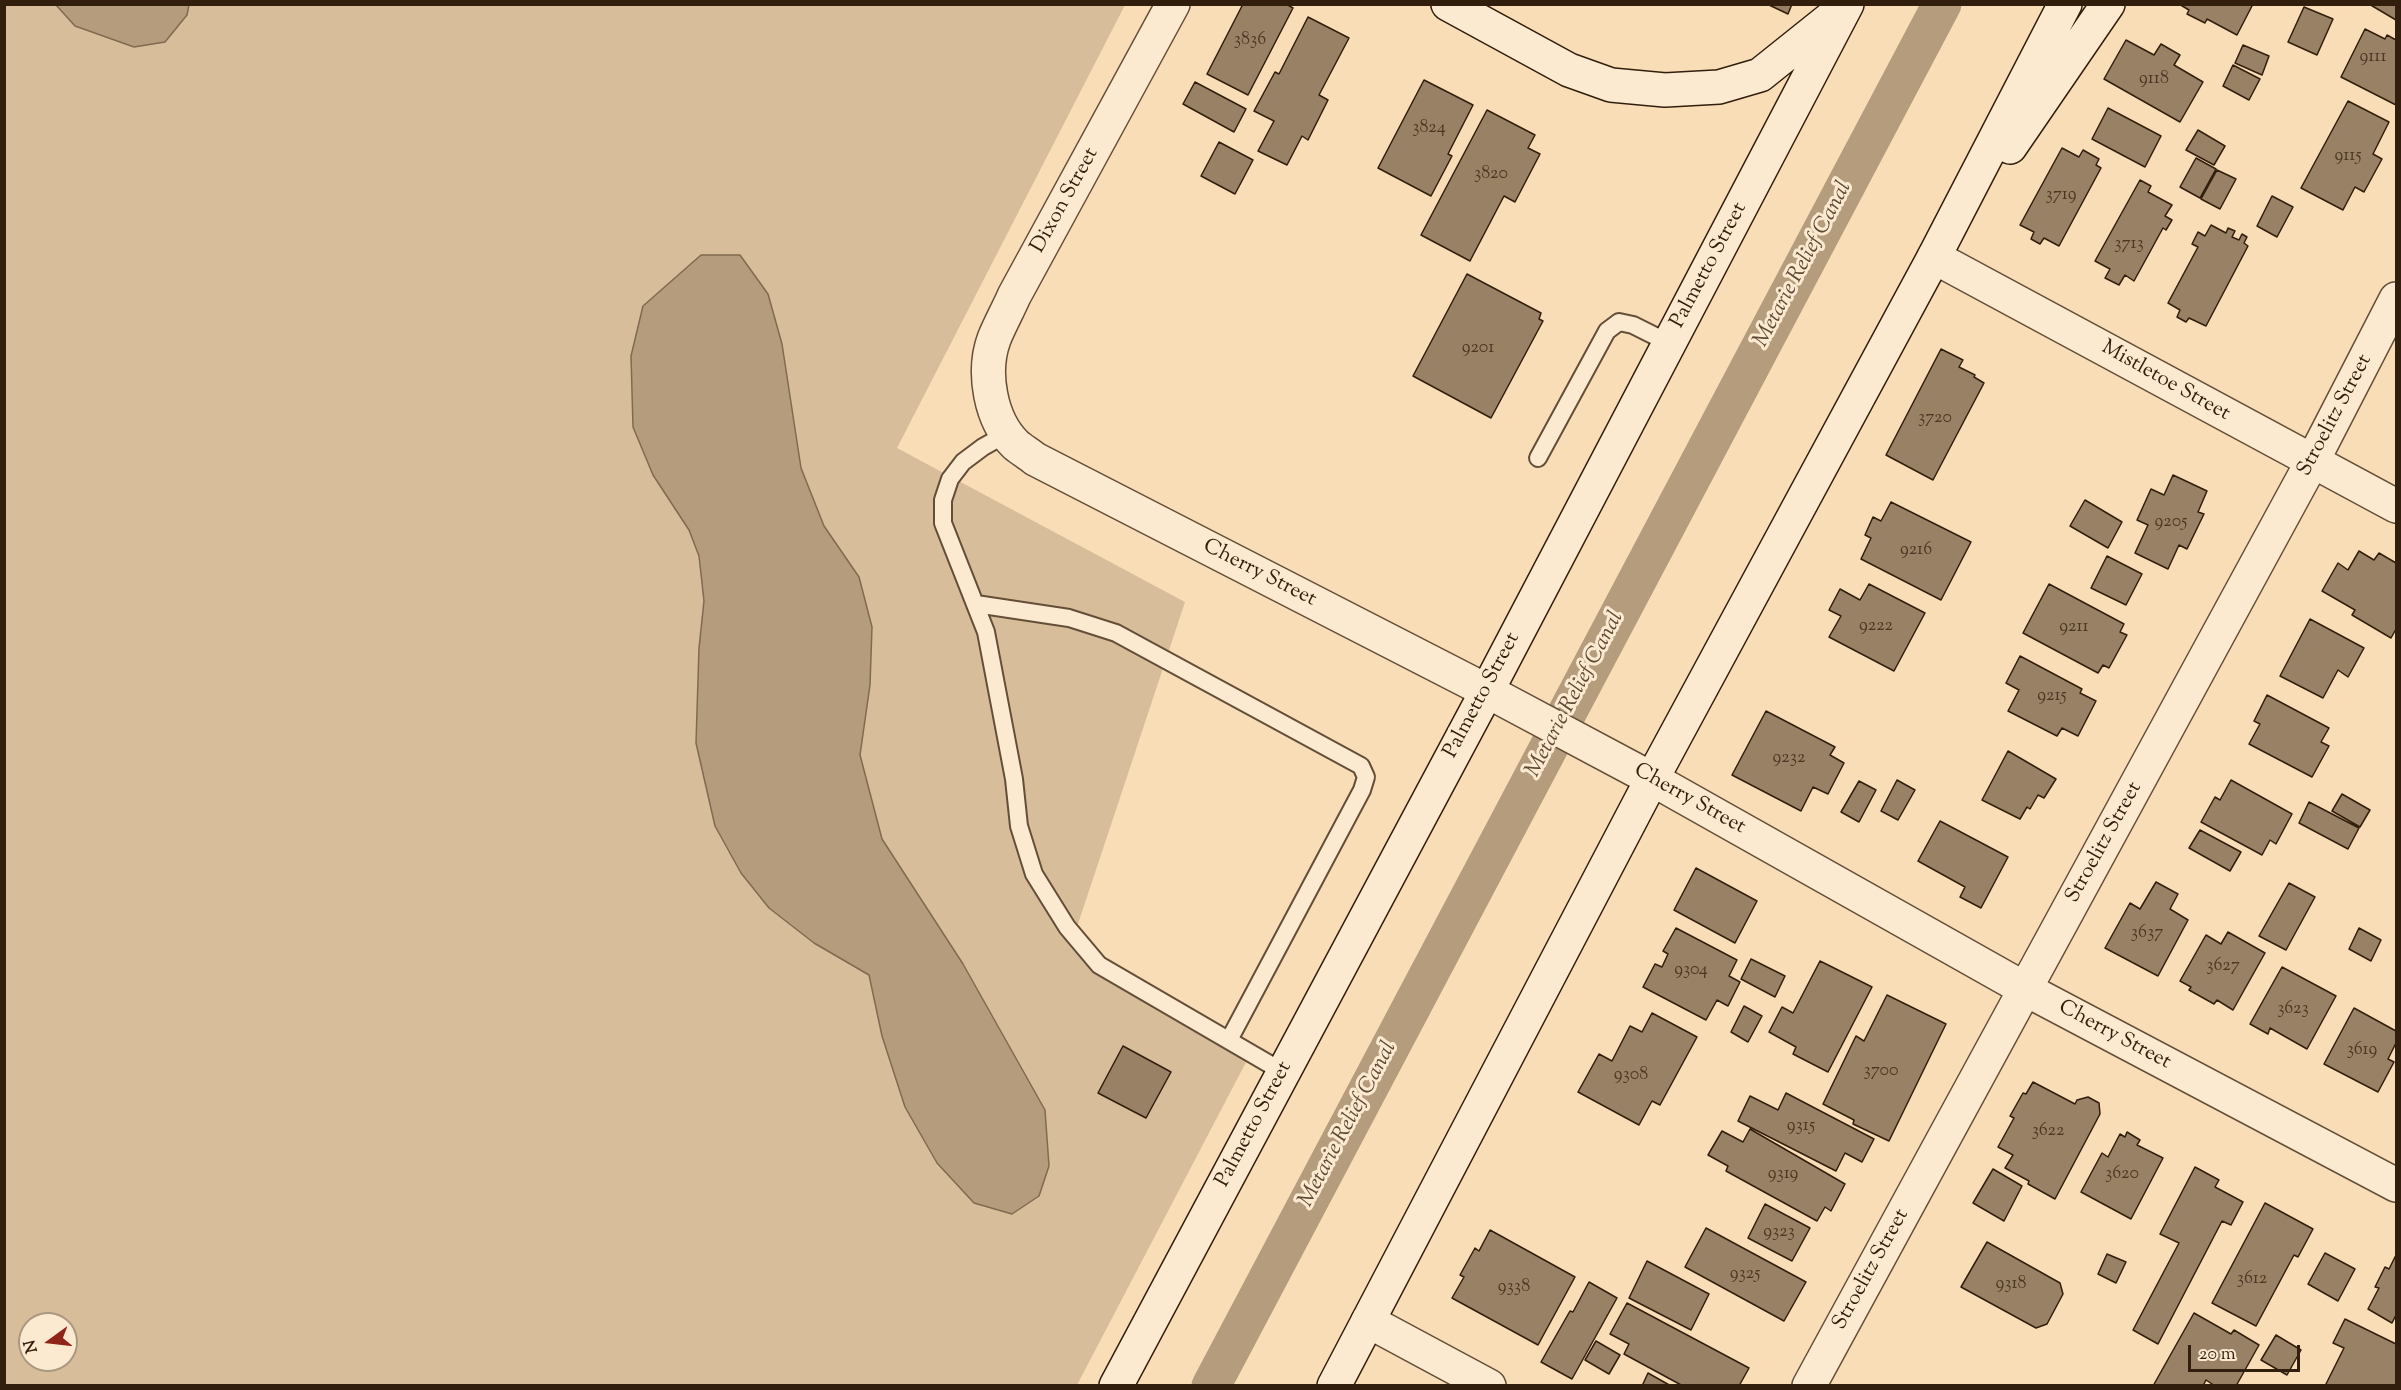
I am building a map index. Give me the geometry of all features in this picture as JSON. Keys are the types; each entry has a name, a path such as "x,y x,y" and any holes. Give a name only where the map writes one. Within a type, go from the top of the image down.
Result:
{"street":[{"name":"Dixon Street","path":"1000,420 989,380 993,341 1014,296 1173,4"},
{"path":"1448,4 1569,70 1611,85 1665,90 1719,87 1760,75 1846,6"},
{"path":"1334,1386 1641,773 1934,257 2065,4"},
{"path":"1934,257 2108,4"},
{"name":"Palmetto Street","path":"1116,1386 1283,1072 1500,698 1669,343 1846,6"},
{"name":"Mistletoe Street","path":"1934,257 2397,507"},
{"name":"Stroelitz Street","path":"1809,1386 2312,462 2397,299"},
{"name":"Cherry Street","path":"1000,420 1015,444 1035,459 1641,773 2025,989 2397,1185"},
{"path":"1368,1321 1489,1386"}],"lane":[{"path":"1538,458 1607,331 1619,322 1633,325 1669,343"},
{"path":"1000,420 983,447 963,462 950,479 943,500 944,524 986,632 1014,779 1019,826 1034,874 1067,927 1099,965 1283,1072"},
{"path":"976,604 1069,618 1116,633 1360,766 1365,777 1362,790 1229,1040"}],"shaded area":[{"path":"5,5 1125,5 897,448 1185,602 1071,945 1255,1045 1077,1385 5,1386"},
{"path":"56,5 189,5 187,15 165,42 134,47 75,26"},
{"path":"701,255 740,255 768,294 782,344 801,468 824,526 859,577 872,627 870,685 860,755 882,839 963,964 1045,1110 1049,1166 1039,1196 1012,1214 974,1203 937,1163 905,1107 882,1036 869,975 814,943 769,908 741,873 715,826 696,743 699,648 704,601 699,556 689,530 653,475 633,427 631,356 643,306"}],"building":[{"path":"1243,4 1286,4 1293,8 1248,95 1207,74"},
{"path":"1767,4 1792,4 1788,14"},
{"path":"2179,4 2253,4 2237,35 2207,19 2205,23 2187,14 2189,10"},
{"path":"2369,4 2396,4 2396,20"},
{"path":"2304,7 2333,19 2317,55 2288,42"},
{"path":"1308,17 1349,38 1319,95 1328,100 1308,140 1302,136 1287,165 1258,151 1274,121 1254,111 1275,72 1279,74"},
{"path":"2365,29 2385,39 2387,35 2396,40 2396,105 2341,77"},
{"path":"2126,40 2154,55 2161,44 2180,55 2174,65 2203,82 2180,122 2104,79"},
{"path":"2243,45 2269,56 2262,75 2235,63"},
{"path":"2233,65 2260,79 2249,100 2223,86"},
{"path":"1424,80 1473,105 1448,154 1452,156 1431,196 1378,168"},
{"path":"1195,82 1246,109 1234,132 1183,104"},
{"path":"2348,101 2389,122 2373,154 2382,159 2364,192 2355,187 2343,210 2301,188"},
{"path":"2108,108 2161,136 2145,167 2092,139"},
{"path":"1487,110 1535,135 1528,148 1540,154 1515,202 1504,196 1470,261 1421,235"},
{"path":"2198,130 2225,146 2214,165 2186,150"},
{"path":"1219,142 1253,160 1235,194 1201,176"},
{"path":"2062,148 2079,157 2083,150 2099,159 2096,165 2101,168 2059,246 2044,238 2040,244 2031,239 2034,232 2020,225"},
{"path":"2196,158 2216,169 2200,198 2180,187"},
{"path":"2217,170 2236,179 2220,209 2201,199"},
{"path":"2140,180 2151,186 2148,192 2172,205 2165,216 2172,220 2166,230 2163,228 2134,281 2125,275 2119,285 2105,278 2110,269 2095,261"},
{"path":"2272,196 2293,207 2277,237 2257,226"},
{"path":"2211,225 2226,233 2228,228 2235,231 2232,237 2239,240 2242,234 2247,237 2244,243 2248,246 2206,326 2189,318 2186,322 2177,317 2180,310 2168,303 2198,247 2192,244 2198,232 2205,236"},
{"path":"1467,274 1541,313 1539,319 1543,321 1491,418 1413,376"},
{"path":"1941,349 1963,360 1959,367 1975,375 1974,377 1984,383 1933,480 1886,455"},
{"path":"2173,475 2207,491 2198,512 2204,514 2187,549 2179,545 2168,569 2135,553 2148,525 2137,520 2151,489 2164,495"},
{"path":"2085,500 2122,522 2108,548 2070,526"},
{"path":"1891,502 1971,542 1941,600 1861,559 1871,538 1865,535 1873,517 1881,521"},
{"path":"2359,551 2374,560 2379,553 2396,563 2396,629 2391,638 2352,615 2355,610 2322,591 2338,563 2348,570"},
{"path":"2107,556 2142,574 2126,605 2091,588"},
{"path":"1869,584 1925,613 1894,671 1829,637 1841,616 1829,610 1840,589 1860,600"},
{"path":"2049,584 2124,624 2120,632 2127,635 2109,668 2103,665 2098,673 2023,633"},
{"path":"2310,619 2364,648 2348,677 2338,670 2323,698 2280,676"},
{"path":"2020,656 2082,689 2080,693 2096,701 2078,736 2062,728 2057,736 2008,711 2019,690 2006,683"},
{"path":"2267,695 2329,728 2321,742 2329,746 2312,777 2249,744 2260,724 2254,721"},
{"path":"1766,711 1835,747 1830,755 1844,763 1828,794 1813,787 1801,811 1732,775"},
{"path":"2008,751 2056,779 2044,798 2038,795 2030,809 2027,807 2020,819 1982,800"},
{"path":"1897,780 1915,790 1898,820 1881,811"},
{"path":"2231,780 2292,814 2276,844 2270,840 2262,855 2201,822 2215,797 2220,800"},
{"path":"1859,781 1876,790 1859,822 1841,812"},
{"path":"2342,794 2370,810 2360,827 2332,811"},
{"path":"2309,802 2359,828 2348,849 2299,823"},
{"path":"1940,821 2008,857 1981,908 1960,897 1965,887 1918,861"},
{"path":"2200,830 2241,852 2230,871 2189,848"},
{"path":"1696,868 1757,901 1735,943 1674,910"},
{"path":"2156,882 2178,894 2170,909 2188,920 2158,976 2105,948 2130,903 2140,909"},
{"path":"2289,883 2315,897 2286,950 2259,936"},
{"path":"1676,928 1737,960 1729,976 1740,982 1728,1006 1717,1000 1706,1020 1643,987 1655,964 1662,967 1668,954 1663,951"},
{"path":"2359,928 2381,940 2371,961 2349,949"},
{"path":"2228,932 2265,953 2233,1010 2217,1000 2214,1004 2189,990 2191,987 2180,981 2206,935 2221,944"},
{"path":"1751,959 1785,976 1775,997 1741,979"},
{"path":"1820,961 1872,987 1828,1072 1793,1054 1796,1047 1769,1032 1782,1007 1793,1013"},
{"path":"2282,967 2336,996 2307,1049 2270,1028 2268,1034 2250,1024"},
{"path":"1887,995 1946,1024 1889,1141 1853,1124 1854,1120 1823,1104 1856,1036 1864,1041"},
{"path":"1744,1006 1762,1016 1748,1042 1731,1032"},
{"path":"2354,1008 2396,1031 2396,1043 2388,1059 2394,1062 2378,1092 2324,1064"},
{"path":"1652,1013 1697,1037 1660,1105 1652,1101 1639,1125 1578,1092 1599,1054 1612,1061 1630,1026 1642,1032"},
{"path":"1123,1046 1171,1072 1146,1118 1098,1093"},
{"path":"2033,1082 2075,1104 2077,1100 2088,1097 2099,1103 2100,1114 2055,1199 2005,1168 2013,1155 1998,1147 2014,1118 2010,1116 2023,1093 2026,1094"},
{"path":"1786,1093 1874,1139 1862,1162 1845,1153 1836,1171 1738,1121 1750,1096 1778,1110"},
{"path":"1750,1129 1845,1184 1831,1211 1825,1207 1817,1221 1726,1171 1728,1166 1708,1155 1722,1131 1743,1142"},
{"path":"2127,1132 2140,1140 2137,1145 2163,1158 2131,1219 2081,1192 2102,1153 2108,1157 2120,1134 2125,1137"},
{"path":"2195,1167 2219,1180 2215,1187 2243,1202 2231,1225 2222,1221 2158,1344 2133,1330 2179,1243 2160,1234"},
{"path":"1993,1169 2022,1186 2004,1221 1973,1203"},
{"path":"2265,1203 2313,1229 2298,1257 2294,1255 2256,1326 2212,1303"},
{"path":"1765,1204 1810,1228 1792,1261 1748,1238"},
{"path":"1706,1228 1806,1282 1784,1321 1685,1267"},
{"path":"1490,1230 1575,1277 1538,1345 1452,1298 1464,1277 1460,1275 1475,1248 1479,1251"},
{"path":"1987,1242 2060,1283 2063,1294 2047,1324 2036,1328 1961,1287"},
{"path":"2325,1253 2355,1269 2338,1301 2308,1284"},
{"path":"2107,1254 2126,1262 2116,1283 2098,1274"},
{"path":"2396,1255 2396,1315 2392,1323 2368,1309 2379,1288 2375,1287 2385,1267 2389,1269"},
{"path":"1647,1261 1709,1294 1691,1330 1629,1298"},
{"path":"1589,1282 1617,1298 1572,1379 1541,1362"},
{"path":"1627,1303 1749,1368 1739,1386 1683,1386 1624,1354 1629,1344 1610,1334"},
{"path":"2194,1313 2231,1334 2234,1330 2259,1345 2236,1386 2215,1386 2206,1380 2203,1386 2153,1386"},
{"path":"2345,1319 2396,1344 2396,1386 2325,1386 2344,1348 2333,1343"},
{"path":"2276,1335 2301,1350 2287,1375 2261,1360"},
{"path":"1596,1341 1620,1355 1609,1374 1585,1360"},
{"path":"1648,1373 1671,1386 1642,1386"}],"waterway":[{"name":"Metarie Relief Canal","path":"1211,1386 1942,4"}]}
